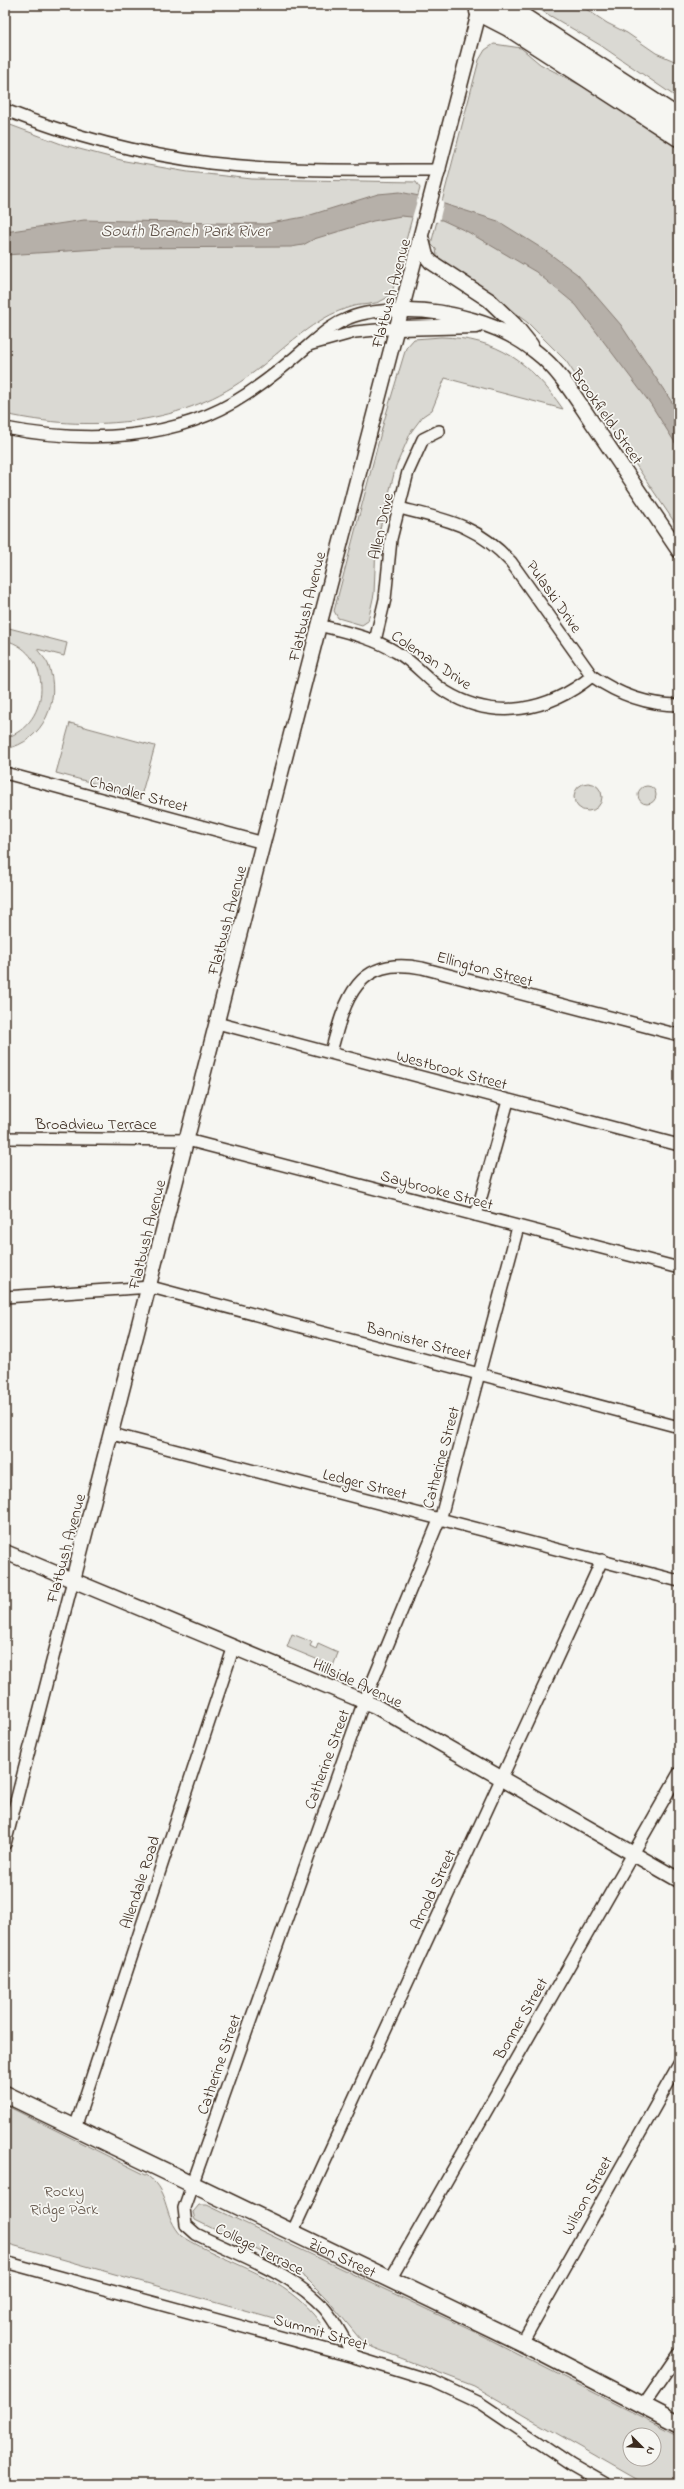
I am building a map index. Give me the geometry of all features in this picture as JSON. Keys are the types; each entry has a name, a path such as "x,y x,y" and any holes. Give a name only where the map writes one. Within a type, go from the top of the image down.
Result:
{"highway":[{"path":"502,5 679,120"},
{"path":"480,8 679,136"}],"main road":[{"name":"Zion Street","path":"5,2094 522,2343 679,2424"}],"street":[{"name":"Flatbush Avenue","path":"5,1844 151,1287 187,1140 319,625 433,198 480,8"},
{"path":"5,110 112,145 211,163 311,170 440,170"},
{"path":"422,240 426,256 431,262 489,300 514,324 536,352"},
{"name":"Brookfield Street","path":"5,428 54,435 98,437 141,434 178,426 214,413 232,403 310,345 325,330 349,318 382,311 403,310 444,312 511,336 536,352 572,393 679,551"},
{"name":"Brookfield Street","path":"310,345 355,332 398,328 486,326"},
{"name":"Allen Drive","path":"375,640 385,599 391,539 408,472 418,446 423,439 439,431"},
{"name":"Pulaski Drive","path":"399,508 471,529 498,548 511,562 592,676 623,695 638,700 679,705"},
{"name":"Coleman Drive","path":"319,625 375,640 412,662 444,691 478,707 504,710 526,709 553,701 576,688 592,676"},
{"name":"Chandler Street","path":"5,773 264,843"},
{"name":"Ellington Street","path":"331,1052 340,1016 361,980 381,966 397,964 422,968 679,1034"},
{"name":"Westbrook Street","path":"217,1022 508,1101 679,1145"},
{"path":"476,1215 508,1101"},
{"name":"Broadview Terrace","path":"5,1138 187,1140"},
{"name":"Saybrooke Street","path":"187,1140 679,1268"},
{"name":"Catherine Street","path":"191,2184 365,1701 440,1519 518,1227"},
{"name":"Bannister Street","path":"5,1297 151,1287 679,1427"},
{"name":"Ledger Street","path":"112,1434 679,1581"},
{"name":"Hillside Avenue","path":"5,1552 365,1701 501,1777 679,1880"},
{"name":"Arnold Street","path":"292,2233 602,1560"},
{"name":"Allendale Road","path":"75,2128 234,1646"},
{"name":"Bonner Street","path":"390,2280 679,1773"},
{"name":"Wilson Street","path":"522,2343 679,2064"},
{"name":"College Terrace","path":"191,2184 184,2208 186,2225 196,2234 280,2273 304,2289 325,2309 354,2357"},
{"name":"Summit Street","path":"5,2262 354,2357 435,2382 480,2403 571,2464 606,2484"},
{"path":"644,2405 679,2354"}],"green space":[{"path":"532,5 580,5 607,23 627,33 656,53 679,63 679,99 600,45"},
{"path":"494,44 521,48 540,64 597,94 679,148 679,529 566,361 528,323 476,283 447,265 437,256 436,249 431,244 479,60 485,50"},
{"path":"5,123 64,145 125,161 188,172 252,179 416,182 420,188 393,289 388,297 380,302 350,307 323,319 303,332 246,378 219,394 191,407 161,416 130,421 99,423 67,423 36,420 5,414"},
{"path":"441,337 461,338 480,342 511,356 538,378 563,409 445,378 432,410 423,416 411,432 396,466 376,544 374,594 368,621 362,625 338,618 334,611 384,421 406,348 414,339"},
{"path":"5,627 67,643 64,656 37,649 47,662 52,677 53,691 51,704 46,717 30,738 19,745 5,749 5,738 21,730 32,719 39,704 41,689 39,673 32,659 21,647 5,640"},
{"path":"70,723 155,746 141,796 56,773"},
{"path":"588,783 598,787 602,797 598,807 588,811 578,807 574,797 578,787"},
{"path":"647,786 653,789 656,795 653,801 647,804 641,801 638,795 641,789"},
{"path":"292,1634 312,1642 310,1646 316,1649 318,1644 338,1653 333,1666 287,1647"},
{"name":"Rocky Ridge Park","path":"5,2105 148,2176 160,2190 171,2220 182,2236 219,2256 274,2282 307,2307 321,2324 320,2330 316,2331 5,2243"},
{"path":"199,2205 207,2205 483,2336 661,2427 622,2427 622,2467 662,2467 662,2427 679,2436 679,2484 645,2484 474,2386 364,2344 328,2300 306,2278 280,2261 195,2220 193,2212"}],"water":[{"name":"South Branch Park River","path":"400,192 419,196 498,221 546,251 577,274 621,325 679,413 679,449 650,403 576,305 536,272 468,232 442,220 401,216 373,221 314,239 303,245 291,247 114,248 5,255 5,232 84,220 265,224 304,217 378,194"}],"pier":[{"path":"419,194 444,201 439,222 412,218"}]}
